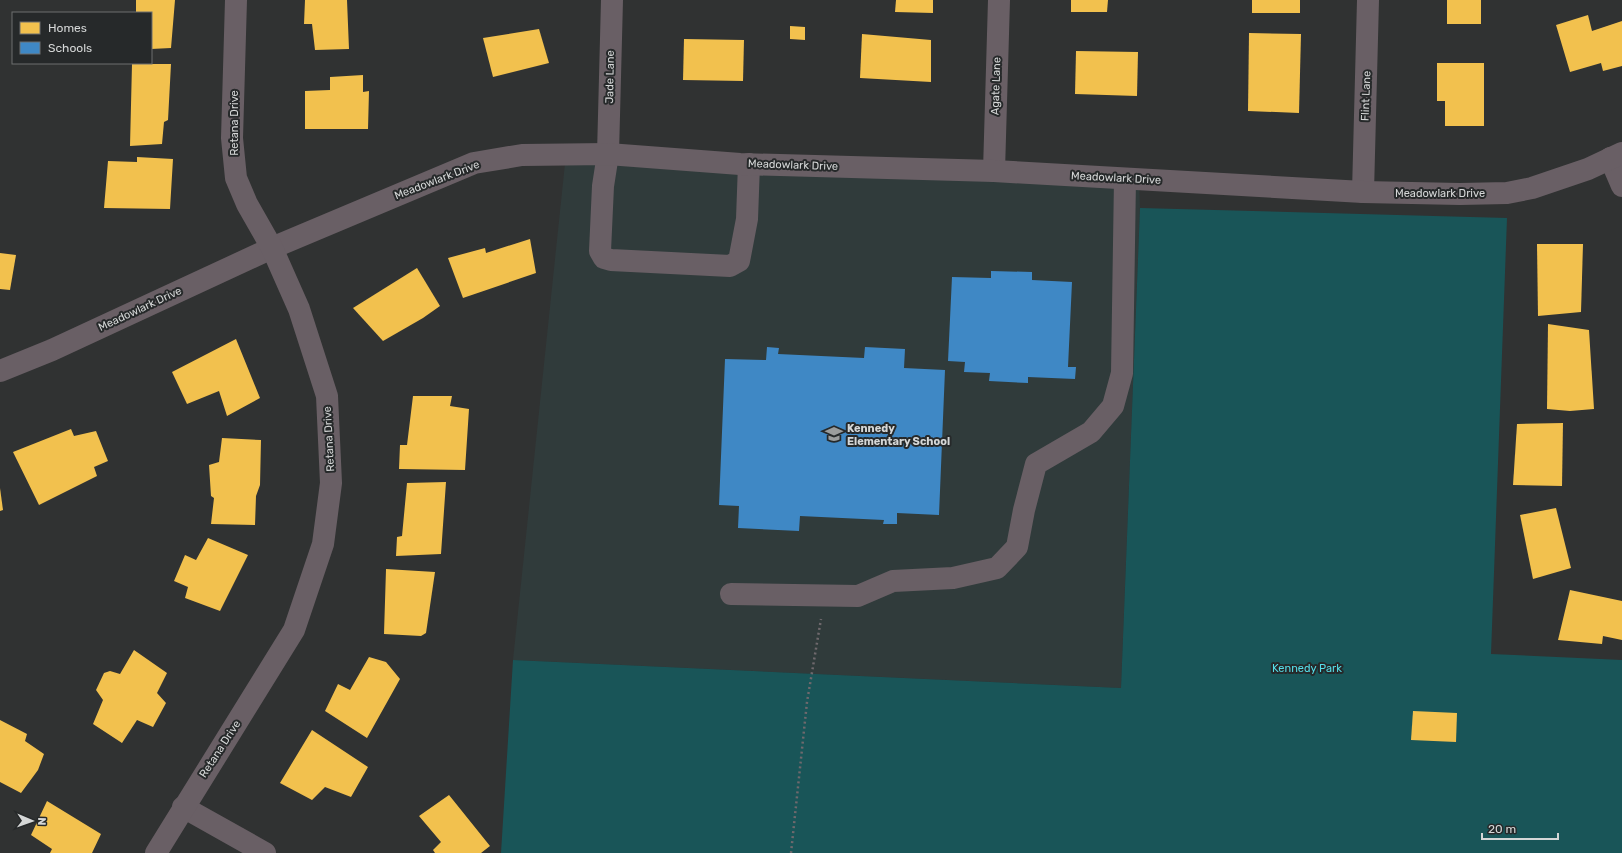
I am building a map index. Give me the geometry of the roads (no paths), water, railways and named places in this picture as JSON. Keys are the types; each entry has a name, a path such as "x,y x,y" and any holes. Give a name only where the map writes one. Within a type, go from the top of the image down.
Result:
{"street":[{"name":"Retana Drive","path":"156,853 183,807 294,630 323,544 331,483 327,396 299,309 272,248 247,204 236,178 232,138 236,0"},
{"name":"Jade Lane","path":"612,0 608,154 603,186 600,251 604,258 612,260 730,266 739,261 747,219 749,164"},
{"name":"Agate Lane","path":"994,172 999,0"},
{"name":"Flint Lane","path":"1363,192 1368,0"},
{"name":"Meadowlark Drive","path":"0,371 52,350 272,248 474,164 522,155 608,154 749,164 994,172 1363,192 1460,194 1507,193 1532,188 1588,169 1616,156"},
{"path":"1616,156 1622,186"},
{"path":"730,594 858,596 893,581 953,578 997,568 1017,547 1024,510 1036,464 1091,432 1113,406 1122,373 1125,179"},
{"path":"183,807 265,853"}],"place":[{"name":"Kennedy Elementary School","path":"834,434"}],"park label":[{"name":"Kennedy Park","path":"1307,668"}]}
